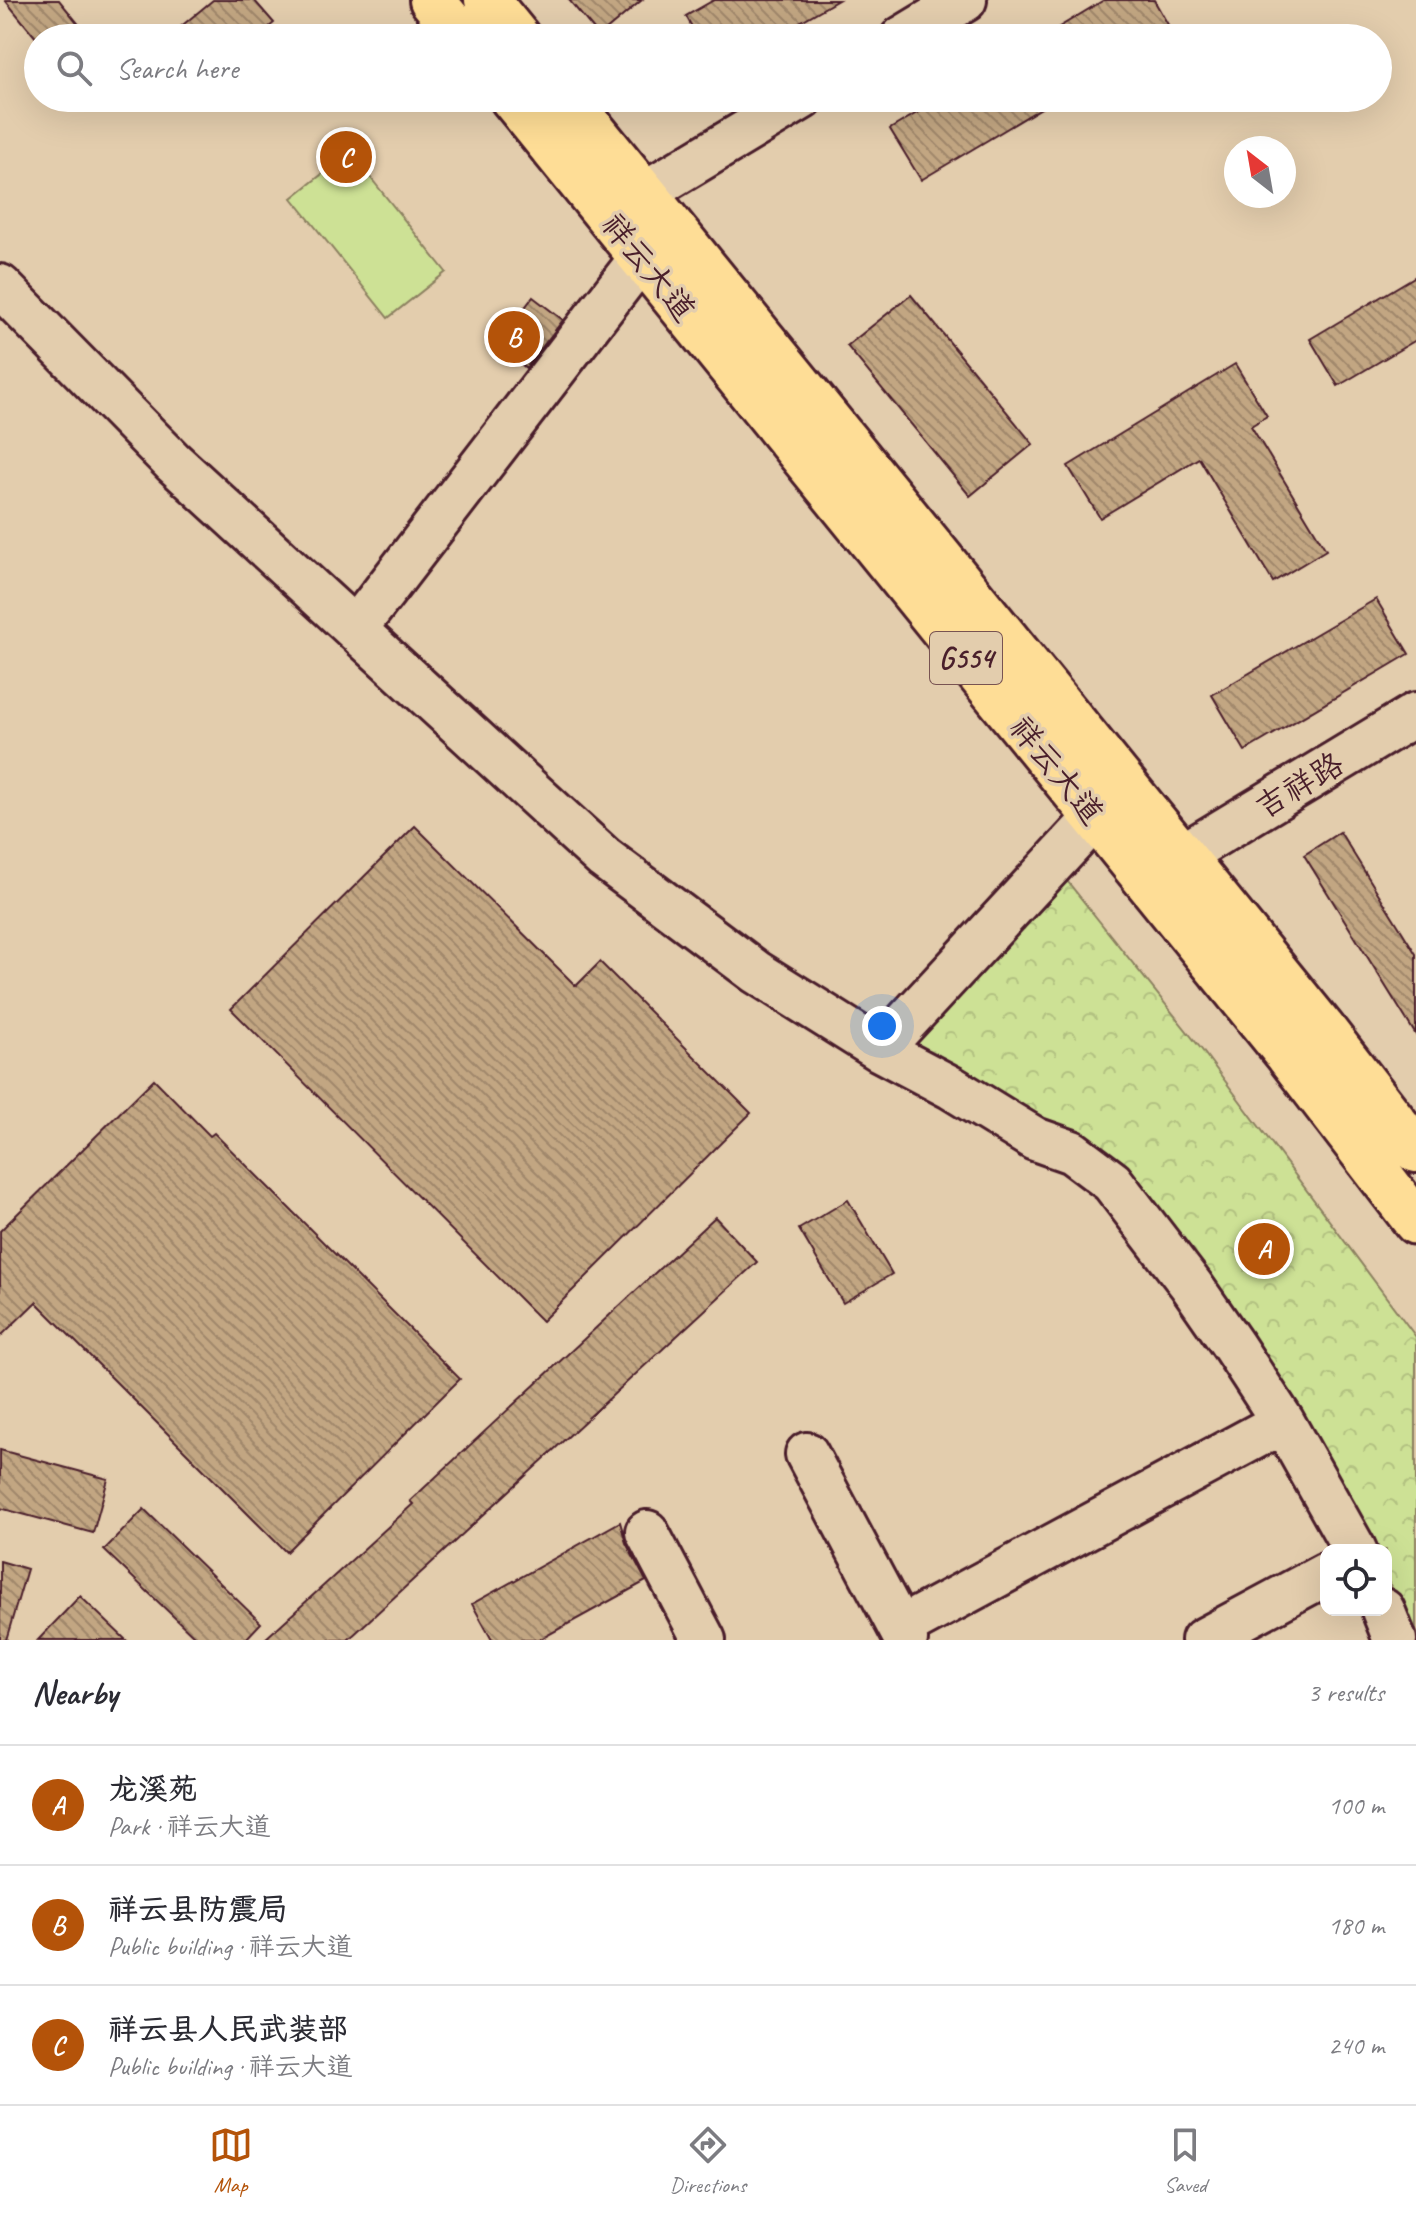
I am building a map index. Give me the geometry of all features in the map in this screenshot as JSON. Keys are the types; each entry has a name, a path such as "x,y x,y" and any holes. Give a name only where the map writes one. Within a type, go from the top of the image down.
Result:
{"highway":[{"path":"432,0 452,24"},
{"path":"487,0 507,24"},
{"name":"祥云大道","path":"523,112 1095,818 1164,868 1322,1028 1416,1150"},
{"name":"祥云大道","path":"578,112 1164,868 1288,1055 1416,1222"},
{"path":"608,217 644,193"}],"street":[{"path":"925,24 965,0"},
{"path":"644,193 779,112"},
{"path":"356,628 641,258"},
{"path":"0,286 173,462 604,858 735,957 880,1050 952,1088 1035,1139 1072,1152 1112,1182 1191,1285 1283,1422 1352,1544"},
{"name":"吉祥路","path":"1164,868 1416,714"},
{"path":"880,1050 1095,818"},
{"path":"807,1454 903,1634 1283,1422"},
{"path":"647,1532 704,1640"},
{"path":"1203,1640 1320,1577"},
{"path":"1385,1616 1395,1640"}],"green space":[{"path":"350,152 446,272 388,318 292,198"},
{"path":"1060,872 1202,1050 1416,1337 1416,1634 1392,1588 1392,1544 1368,1544 1113,1161 921,1048 914,1039"}],"building":[{"path":"5,0 59,0 79,24 25,24"},
{"path":"213,0 254,0 274,23 273,24 184,24"},
{"path":"569,0 642,0 613,24 589,24"},
{"path":"714,0 838,0 796,24 690,24 686,16"},
{"path":"1104,0 1154,0 1168,24 1064,24"},
{"path":"919,112 1035,112 921,180 890,129"},
{"path":"1416,276 1416,340 1338,386 1310,339"},
{"path":"911,295 1033,444 970,496 847,346"},
{"path":"533,297 563,320 526,368 496,345"},
{"path":"1235,364 1267,416 1251,426 1326,550 1273,582 1199,458 1100,518 1068,466"},
{"path":"1376,599 1409,654 1245,751 1212,695"},
{"path":"415,826 576,986 600,962 751,1113 542,1321 231,1009"},
{"path":"1340,832 1416,954 1416,1035 1304,855"},
{"path":"154,1079 210,1136 214,1133 460,1379 286,1552 36,1302 0,1337 0,1231"},
{"path":"848,1200 892,1274 843,1303 799,1229"},
{"path":"715,1217 757,1262 348,1640 264,1640 413,1504 410,1501"},
{"path":"0,1450 108,1479 93,1533 0,1508"},
{"path":"144,1509 261,1623 245,1640 198,1640 104,1550"},
{"path":"620,1522 626,1543 646,1581 539,1640 492,1640 472,1604"},
{"path":"0,1561 27,1569 6,1640 0,1640"},
{"path":"80,1596 126,1640 38,1640"}],"place":[{"name":"祥云县人民武装部","path":"346,157"},
{"name":"祥云县防震局","path":"514,337"},
{"name":"龙溪苑","path":"1264,1249"}]}
